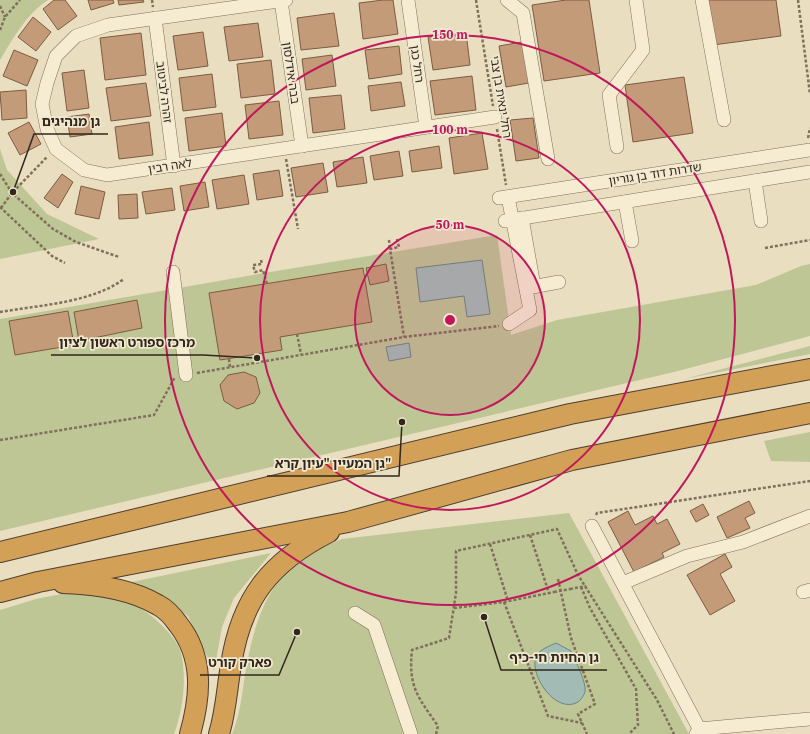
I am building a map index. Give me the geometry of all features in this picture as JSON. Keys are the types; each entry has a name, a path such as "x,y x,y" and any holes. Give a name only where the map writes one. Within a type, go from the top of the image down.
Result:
{"highway":[{"path":"0,552 570,414 810,368"},
{"path":"0,592 38,582 348,522 572,460 810,413"},
{"path":"219,734 224,717 236,639 255,594 271,571 287,557 300,548 348,522"},
{"path":"38,582 104,588 140,596 159,605 173,617 183,630 192,647 198,666 199,691 196,714 190,734"}],"street":[{"name":"לאה רבין","path":"283,0 108,25 76,36 56,56 42,104 47,129 56,148 84,170 107,175 495,117"},
{"name":"בבה אידלסון","path":"283,0 302,146"},
{"name":"רחל כגן","path":"408,0 426,127"},
{"path":"507,0 524,13 548,159"},
{"path":"617,147 609,95 643,50 636,0"},
{"path":"702,0 724,120"},
{"name":"זהרה לביטוב","path":"155,18 174,166"},
{"name":"שדרות דוד בן גוריון","path":"503,197 810,150"},
{"name":"שדרות דוד בן גוריון","path":"513,220 810,172"},
{"path":"755,181 761,221"},
{"path":"503,197 513,220 530,287 530,310 509,324"},
{"path":"624,202 632,241"},
{"path":"172,272 186,375"},
{"path":"530,287 559,282"},
{"path":"623,583 686,556 743,542 810,516"},
{"path":"592,526 623,583 699,732 810,718"},
{"path":"355,613 374,625 411,734"}],"path":[{"path":"0,30 4,18 20,0"},
{"name":"רחל ינאית בן צבי","path":"476,0 495,117 503,197"},
{"path":"798,0 810,94"},
{"path":"0,6 4,18"},
{"path":"56,148 12,193 0,208 52,256 65,263"},
{"path":"284,149 298,229"},
{"path":"0,174 12,193 53,229 76,242 119,257"},
{"path":"390,249 399,247 397,239"},
{"path":"389,240 404,337"},
{"path":"765,248 810,240"},
{"path":"263,270 255,272 253,265 261,262 267,284"},
{"path":"0,312 85,297 111,289 124,279"},
{"path":"0,440 154,415 175,377 404,337 509,324"},
{"path":"297,334 301,354"},
{"path":"229,359 230,367"},
{"path":"592,526 597,513 810,481"},
{"path":"436,734 438,726 415,692 410,666 412,650 449,638 456,593 456,551 557,529 586,586 657,700 674,734"},
{"path":"530,535 549,593"},
{"path":"490,544 508,601"},
{"path":"558,579 571,638 595,704 578,714 587,734"},
{"path":"454,608 504,602 586,586"},
{"path":"581,587 590,608 636,689 638,725 629,734"},
{"path":"504,602 548,716 582,723"}],"green space":[{"path":"0,0 48,0 33,12 15,35 0,60"},
{"path":"0,149 7,170 47,214 99,239 0,259"},
{"path":"497,235 511,335 557,320 756,285 801,266 810,264 810,336 678,371 0,531 0,319 264,273"},
{"path":"810,346 810,354 684,379"},
{"path":"810,432 810,462 771,461 764,441"},
{"path":"569,513 689,734 232,734 239,710 249,652 259,618 266,601 275,586 298,561 317,549 342,539"},
{"path":"271,553 234,598 222,627 214,671 188,616 161,597 127,583"},
{"path":"66,593 103,596 130,603 144,610 175,640 181,653 184,683 180,715 174,734 0,734 0,610 36,599"}],"water":[{"path":"482,260 490,314 467,317 464,296 420,302 416,268"},
{"path":"409,343 411,357 389,361 386,347"},
{"path":"556,643 571,651 584,683 585,692 582,697 578,702 570,705 561,703 546,691 540,683 535,665 537,654"}],"building":[{"path":"54,0 65,0 77,16 58,30 43,9"},
{"path":"88,0 113,0 114,3 91,10"},
{"path":"118,0 143,0 144,2 119,5"},
{"path":"393,0 398,34 363,39 359,3"},
{"path":"566,0 589,0 600,73 544,81 532,5"},
{"path":"708,0 776,0 781,36 713,45"},
{"path":"334,13 339,46 301,50 297,18"},
{"path":"33,17 51,32 36,51 18,37"},
{"path":"258,23 263,57 229,61 224,27"},
{"path":"203,32 208,66 178,70 173,36"},
{"path":"466,32 470,65 433,70 428,37"},
{"path":"141,33 146,75 105,80 100,38"},
{"path":"522,42 529,83 506,87 499,46"},
{"path":"399,46 402,74 369,79 365,50"},
{"path":"14,50 38,60 27,86 3,76"},
{"path":"332,55 336,86 306,90 302,59"},
{"path":"271,60 275,94 241,98 237,64"},
{"path":"84,70 89,108 67,111 62,73"},
{"path":"212,74 216,107 183,111 179,78"},
{"path":"472,76 476,110 435,115 430,81"},
{"path":"684,77 693,133 633,142 625,85"},
{"path":"401,82 405,106 371,111 368,86"},
{"path":"146,83 151,116 111,121 106,88"},
{"path":"26,90 27,118 2,120 0,92"},
{"path":"341,95 345,129 313,133 309,98"},
{"path":"279,101 283,135 249,139 245,105"},
{"path":"222,113 226,146 189,151 185,118"},
{"path":"89,114 92,134 70,137 67,117"},
{"path":"533,118 539,158 516,161 510,120"},
{"path":"29,122 41,144 20,155 8,133"},
{"path":"149,122 153,155 119,159 115,127"},
{"path":"482,133 488,169 454,174 449,138"},
{"path":"439,146 442,168 412,172 409,151"},
{"path":"399,151 403,176 374,180 370,156"},
{"path":"363,157 367,183 337,187 333,162"},
{"path":"323,163 328,192 296,197 291,168"},
{"path":"279,170 283,196 257,200 253,174"},
{"path":"62,174 73,182 58,208 44,198"},
{"path":"244,175 249,204 217,209 212,180"},
{"path":"205,182 209,207 184,211 180,186"},
{"path":"81,186 105,192 99,219 75,214"},
{"path":"172,188 175,210 146,214 142,192"},
{"path":"137,194 138,218 119,219 118,195"},
{"path":"386,264 389,281 370,285 366,268"},
{"path":"363,268 372,322 280,337 282,350 220,360 209,293"},
{"path":"137,300 142,328 79,341 74,312"},
{"path":"68,311 74,345 15,355 9,321"},
{"path":"244,372 256,377 260,393 254,403 237,409 224,401 220,385 228,375"},
{"path":"749,501 755,513 745,518 750,528 727,538 717,517"},
{"path":"703,504 709,515 696,522 690,511"},
{"path":"628,511 635,525 653,516 657,524 667,519 680,544 662,553 664,557 634,572 608,522"},
{"path":"725,554 732,567 720,574 735,601 710,615 687,575"}],"place":[{"name":"גן מנהיגים","path":"13,192"},
{"name":"מרכז ספורט ראשון לציון","path":"257,358"},
{"name":"גן המעיין \"עיון קרא\"","path":"402,422"},
{"name":"גן החיות חי-כיף","path":"484,617"},
{"name":"פארק קורט","path":"297,632"}]}
